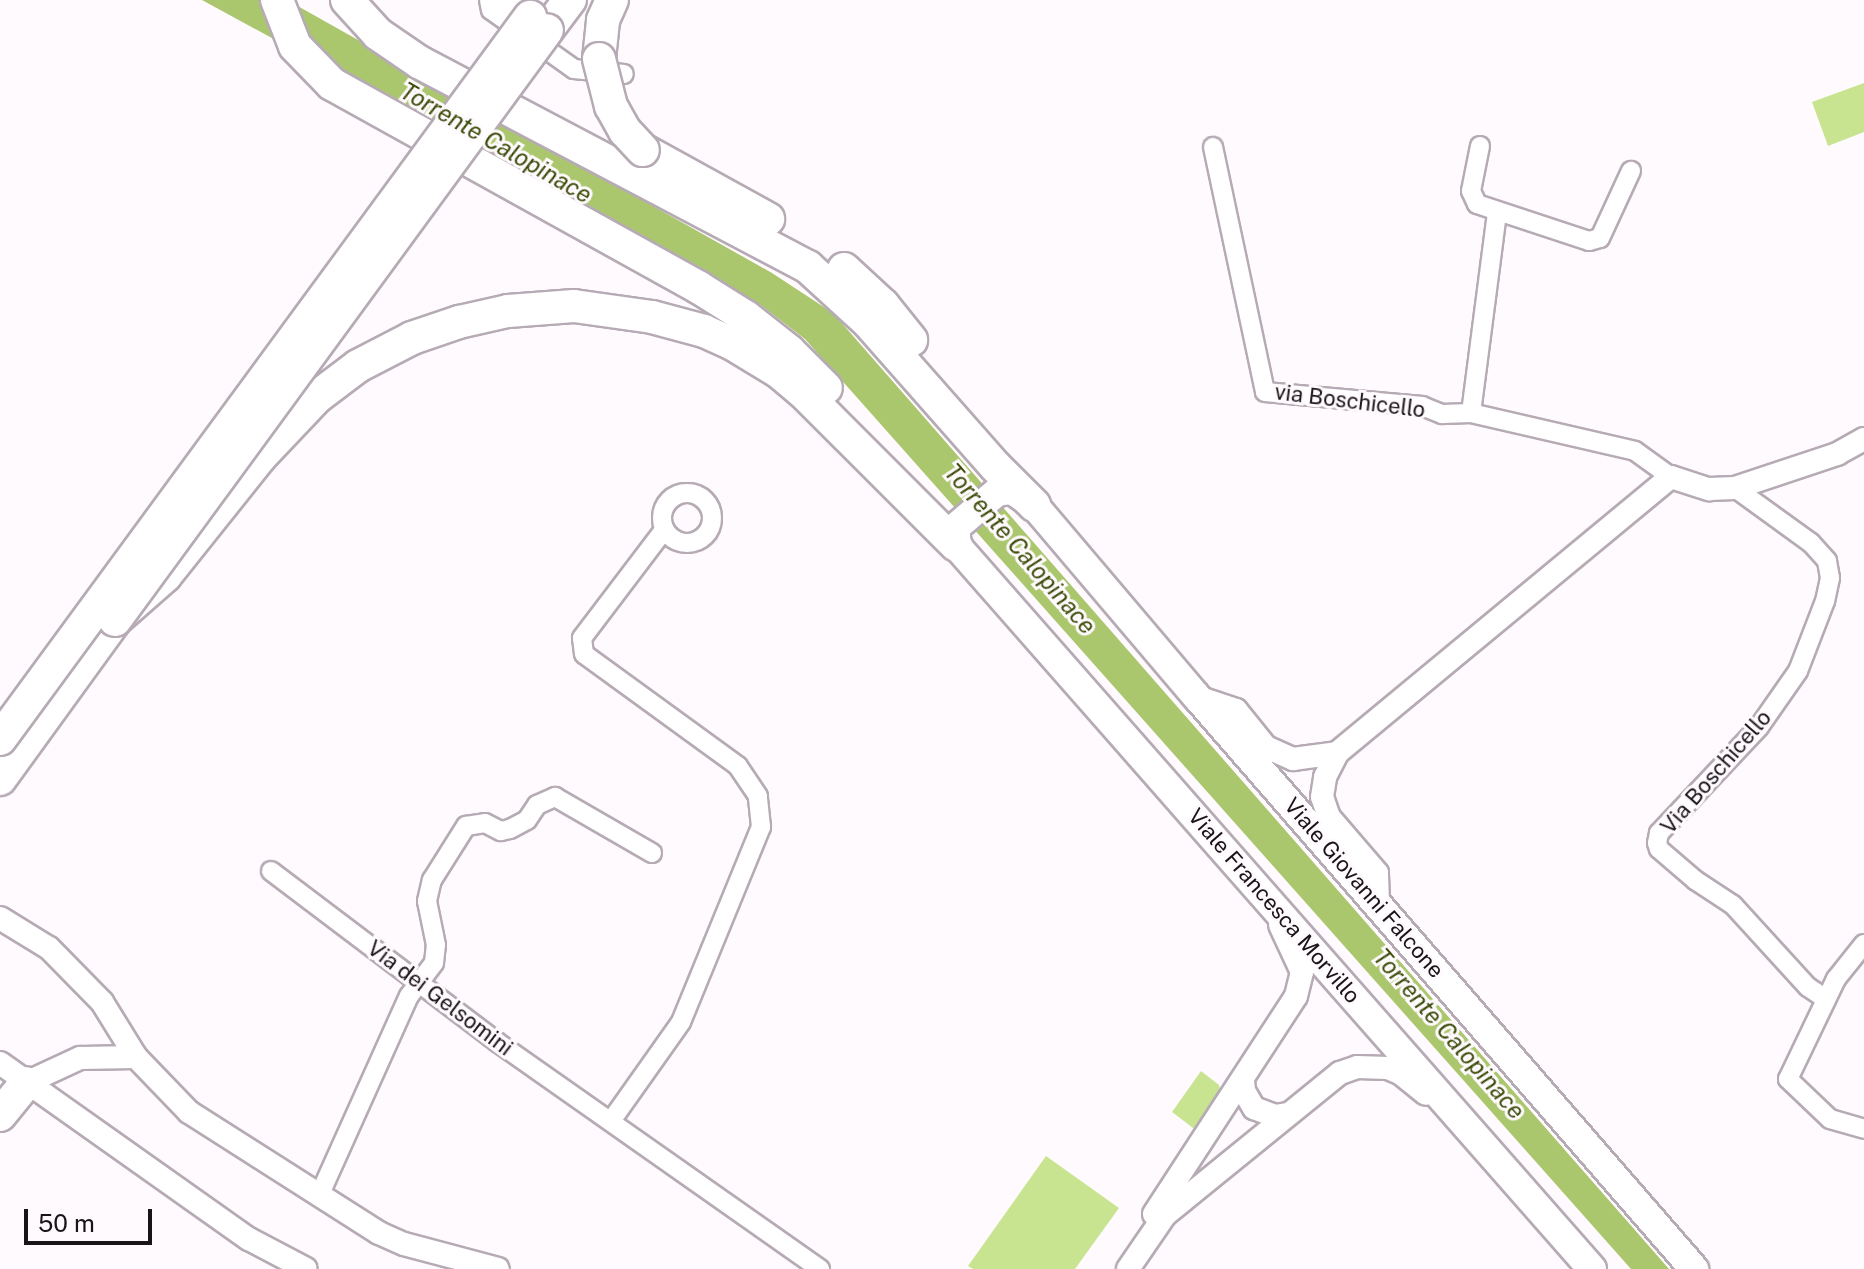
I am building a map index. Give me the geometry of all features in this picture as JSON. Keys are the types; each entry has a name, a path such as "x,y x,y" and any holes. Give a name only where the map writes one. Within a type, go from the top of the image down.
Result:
{"highway":[{"path":"277,0 287,31 308,63 332,84 746,317 789,351 822,383 957,534"},
{"path":"347,0 378,34 419,62 808,267 868,322 996,467 1034,505"},
{"path":"0,779 115,620 523,8 570,0"},
{"path":"612,0 603,20 612,67 611,106 625,131 643,150 805,240 853,276 883,305 1007,458 1034,505"},
{"path":"0,739 439,137 523,8"},
{"path":"115,620 165,576 260,457 317,397 358,366 412,338 508,311 574,306 628,312 704,331 779,372 957,534"},
{"path":"0,1115 26,1083"}],"main road":[{"path":"957,534 997,492 1012,490 1034,505"},
{"name":"Viale Giovanni Falcone","path":"1034,505 1694,1269"},
{"name":"Viale Francesca Morvillo","path":"957,534 1260,889 1592,1269"}],"street":[{"path":"523,8 491,10 574,69 612,67"},
{"path":"1480,146 1471,191 1477,204 1589,241 1600,238 1631,171"},
{"name":"via Boschicello","path":"1213,147 1265,392 1422,406 1442,414 1471,413 1635,451 1671,477"},
{"path":"1471,413 1497,213"},
{"path":"1378,903 1377,873 1329,817 1322,797 1325,777 1337,753 1671,477 1709,489 1735,488 1837,454 1864,439"},
{"path":"1837,454 1864,459"},
{"name":"Via Boschicello","path":"1735,488 1811,543 1827,561 1830,578 1825,601 1798,671 1759,727 1659,833 1657,843 1659,849 1695,880 1733,905 1808,987 1826,999"},
{"path":"611,1121 681,1022 761,827 758,796 738,766 584,654 582,638 664,530"},
{"path":"1197,697 1236,710 1266,747 1293,759 1337,753"},
{"path":"319,1196 409,996 430,970 436,955 427,901 432,880 466,826 485,823 501,831 510,829 527,820 537,805 555,797 652,853"},
{"name":"Via dei Gelsomini","path":"271,871 419,982 820,1269"},
{"path":"1116,1269 1243,1080 1301,984 1298,959 1260,889"},
{"path":"0,918 49,948 102,1002 136,1057 189,1112 392,1239 498,1269"},
{"path":"1861,1123 1830,1119 1788,1079 1836,979 1864,944"},
{"path":"26,1083 80,1058 136,1057"},
{"path":"0,1063 249,1239 306,1269"},
{"path":"1128,1269 1165,1215 1340,1073 1373,1065 1400,1073 1472,1133"},
{"path":"1243,1080 1244,1091 1254,1108 1275,1116 1287,1114"}],"shaded area":[{"path":"1864,83 1864,132 1828,146 1812,102"},
{"path":"1201,1071 1219,1085 1221,1093 1197,1131 1172,1112"},
{"path":"1046,1156 1119,1208 1075,1269 973,1269 968,1266"}],"water":[{"name":"Torrente Calopinace","path":"202,0 287,0 772,273 833,313 1669,1269 1631,1269 805,339 758,303"}]}
